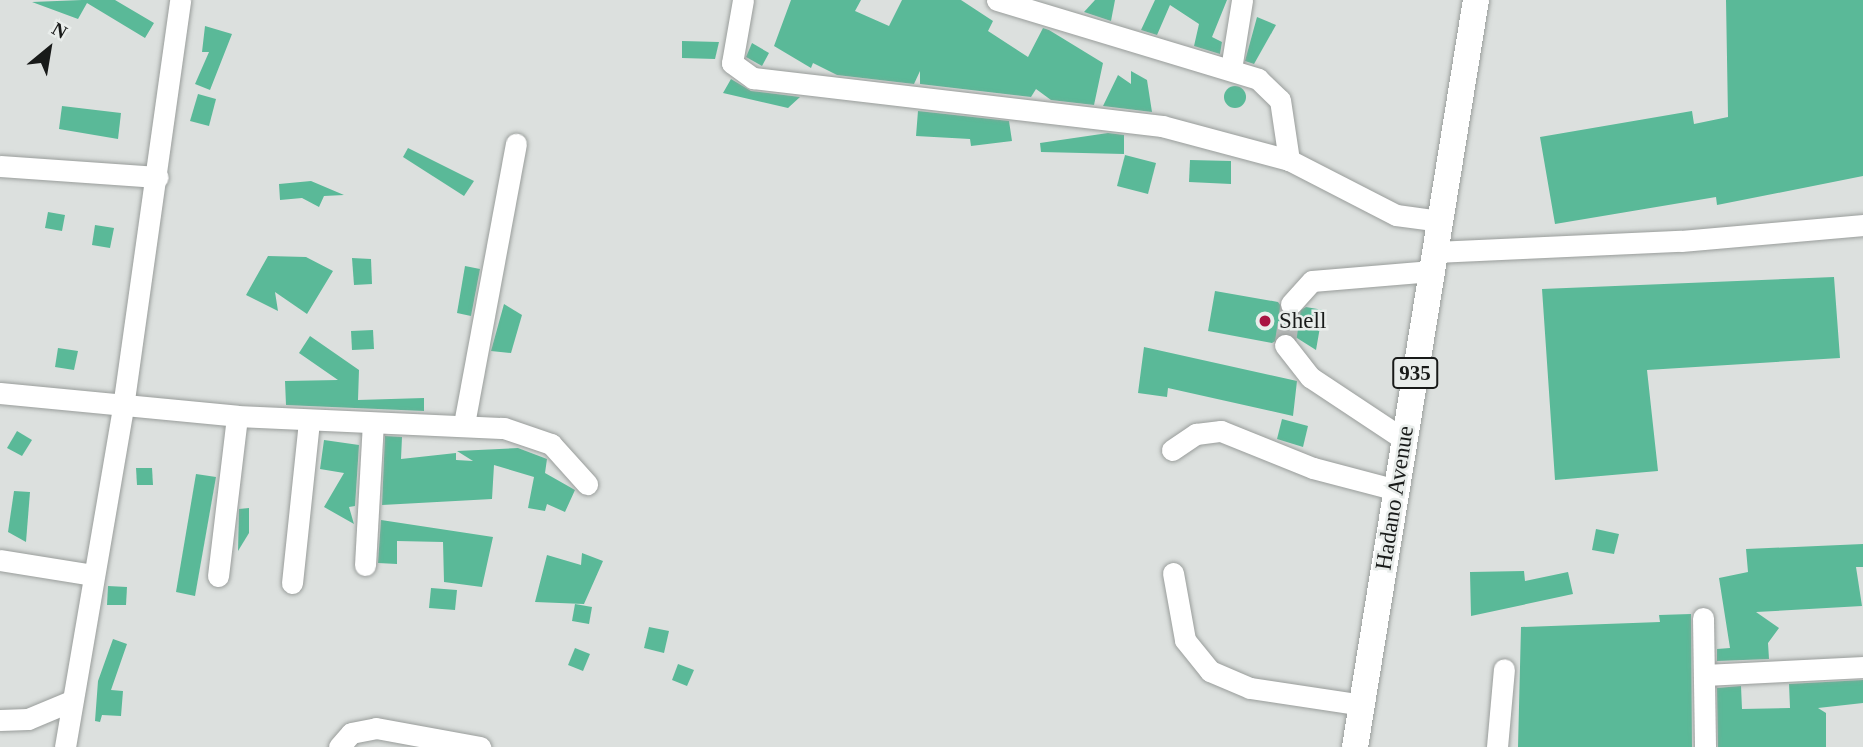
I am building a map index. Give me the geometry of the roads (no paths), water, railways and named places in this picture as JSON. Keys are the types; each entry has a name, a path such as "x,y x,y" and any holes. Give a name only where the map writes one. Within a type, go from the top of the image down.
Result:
{"main road":[{"name":"Hadano Avenue","path":"1355,747 1476,0"}],"street":[{"path":"65,747 123,407 158,177 180,0"},
{"path":"743,0 732,63 753,78 1150,124 1289,160 1396,215 1440,221"},
{"path":"997,0 1258,79 1280,100 1289,160"},
{"path":"1231,69 1242,0"},
{"path":"464,424 516,144"},
{"path":"0,166 158,177"},
{"path":"1291,304 1312,281 1434,261 1863,225"},
{"path":"1285,345 1310,377 1405,440"},
{"path":"0,393 123,407 309,421 464,424 533,436 567,457 587,484"},
{"path":"218,576 237,416"},
{"path":"292,583 309,421"},
{"path":"365,565 373,424"},
{"path":"1172,450 1196,434 1221,431 1313,468 1396,490"},
{"path":"0,560 93,575"},
{"path":"1173,573 1185,640 1210,671 1250,688 1362,705"},
{"path":"1703,618 1704,747"},
{"path":"1705,675 1863,667"},
{"path":"1497,747 1504,669"},
{"path":"0,720 27,719 71,701"},
{"path":"340,747 351,733 376,728 480,747"}],"tunnel":[{"path":"1285,345 1291,304"}],"place":[{"name":"Shell","path":"1265,321"}]}
